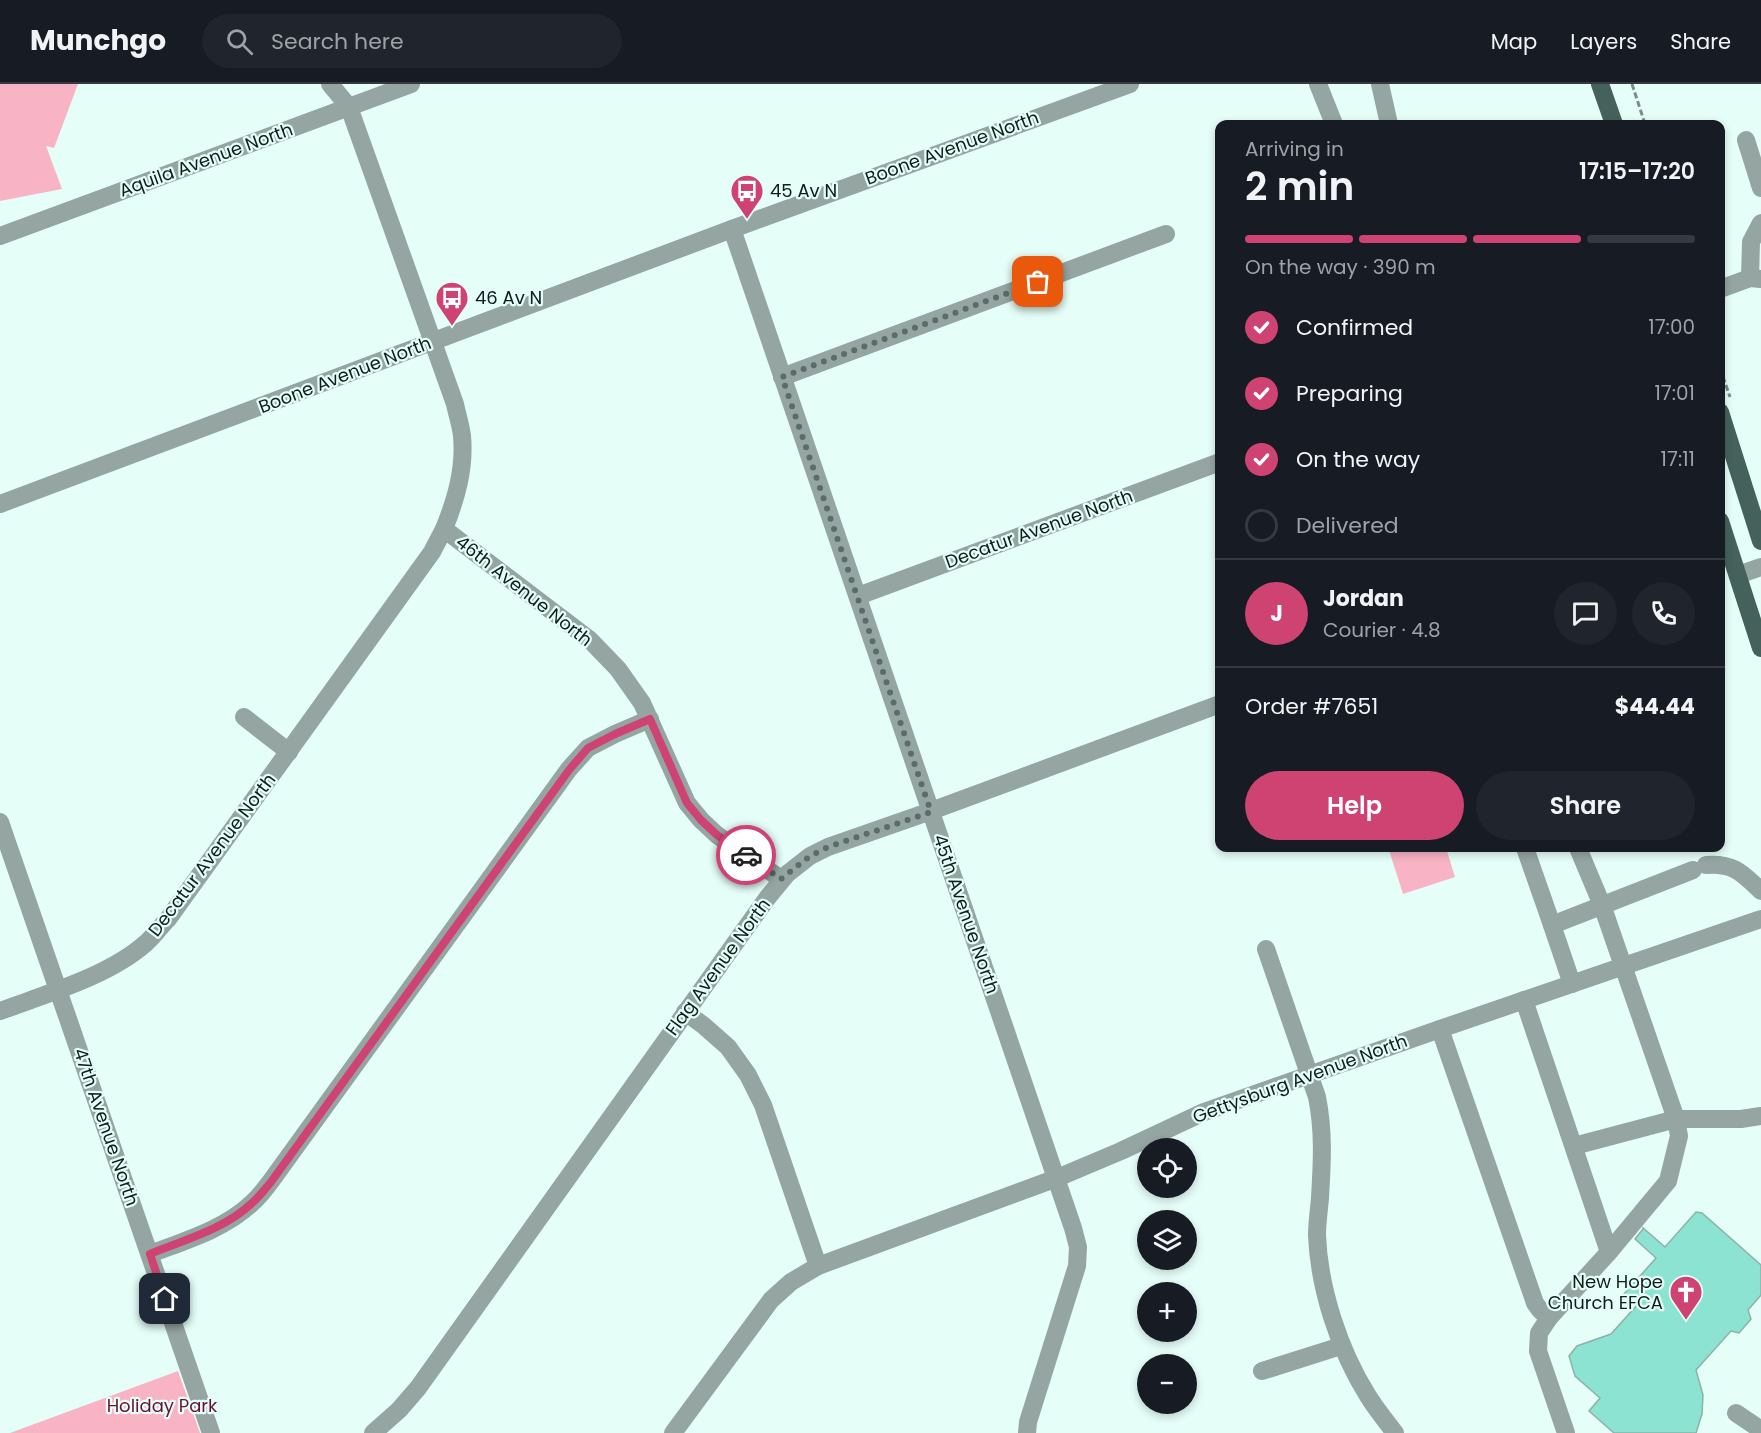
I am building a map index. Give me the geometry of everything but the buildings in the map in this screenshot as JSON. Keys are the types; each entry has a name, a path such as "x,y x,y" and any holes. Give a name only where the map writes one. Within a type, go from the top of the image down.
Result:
{"main road":[{"path":"1600,84 1613,120"},
{"path":"1725,428 1761,541"},
{"path":"1725,535 1761,648"}],"street":[{"name":"46th Avenue North","path":"330,84 349,107 454,404 462,436 462,467 456,500 444,529 590,640 618,669 642,703 687,803 717,835 781,879"},
{"name":"Aquila Avenue North","path":"0,236 411,84"},
{"name":"Boone Avenue North","path":"0,504 732,229 1130,84"},
{"path":"1318,84 1332,120"},
{"path":"1380,84 1388,120"},
{"path":"1746,140 1761,188"},
{"path":"1725,287 1755,278 1751,242 1761,223"},
{"name":"45th Avenue North","path":"732,229 1057,1178 1078,1247 1077,1266 1027,1433"},
{"path":"782,377 1166,234"},
{"name":"Decatur Avenue North","path":"858,596 1215,464"},
{"name":"Decatur Avenue North","path":"0,1011 119,962 146,943 168,919 289,752 432,552 444,529"},
{"path":"1738,575 1761,567"},
{"name":"Flag Avenue North","path":"373,1433 399,1410 418,1388 781,879 810,856 828,847 931,812 1215,706"},
{"path":"244,717 289,752"},
{"path":"150,1254 201,1234 227,1221 251,1204 271,1182 569,770 588,748 650,719"},
{"name":"47th Avenue North","path":"0,822 211,1433"},
{"path":"1526,852 1572,984"},
{"path":"1566,1433 1538,1351 1539,1333 1575,1276 1609,1252 1668,1181 1679,1136 1676,1119 1602,905 1580,852"},
{"path":"1552,925 1700,868 1720,864 1733,868 1746,876 1761,891"},
{"name":"Gettysburg Avenue North","path":"673,1433 771,1300 791,1282 818,1266 1057,1178 1204,1112 1761,919"},
{"path":"1266,950 1310,1075 1321,1118 1323,1139 1317,1233 1320,1268 1341,1346 1367,1395 1395,1433"},
{"path":"1524,1000 1609,1252"},
{"path":"685,1012 728,1047 748,1075 763,1106 818,1266"},
{"path":"1440,1029 1535,1303 1539,1310 1549,1318"},
{"path":"1574,1146 1676,1119 1741,1119 1761,1116"},
{"path":"1262,1371 1341,1346"},
{"path":"1736,1413 1761,1431"}],"path":[{"path":"1632,84 1644,120"}],"green space":[{"path":"0,84 78,84 54,148 46,146 62,189 0,201"},
{"path":"1390,852 1447,852 1455,877 1403,894"},
{"name":"Holiday Park","path":"178,1371 200,1433 10,1433"}],"way so far":[{"path":"746,855 781,879 810,856 828,847 931,812 782,377 1038,282"}],"place":[{"name":"45 Av N","path":"747,220"},
{"name":"46 Av N","path":"452,327"},
{"name":"New Hope Church EFCA","path":"1686,1321"}],"route":[{"path":"165,1299 150,1254 227,1221 251,1204 271,1182 569,770 588,748 650,719 687,803 717,835 746,855"}]}
